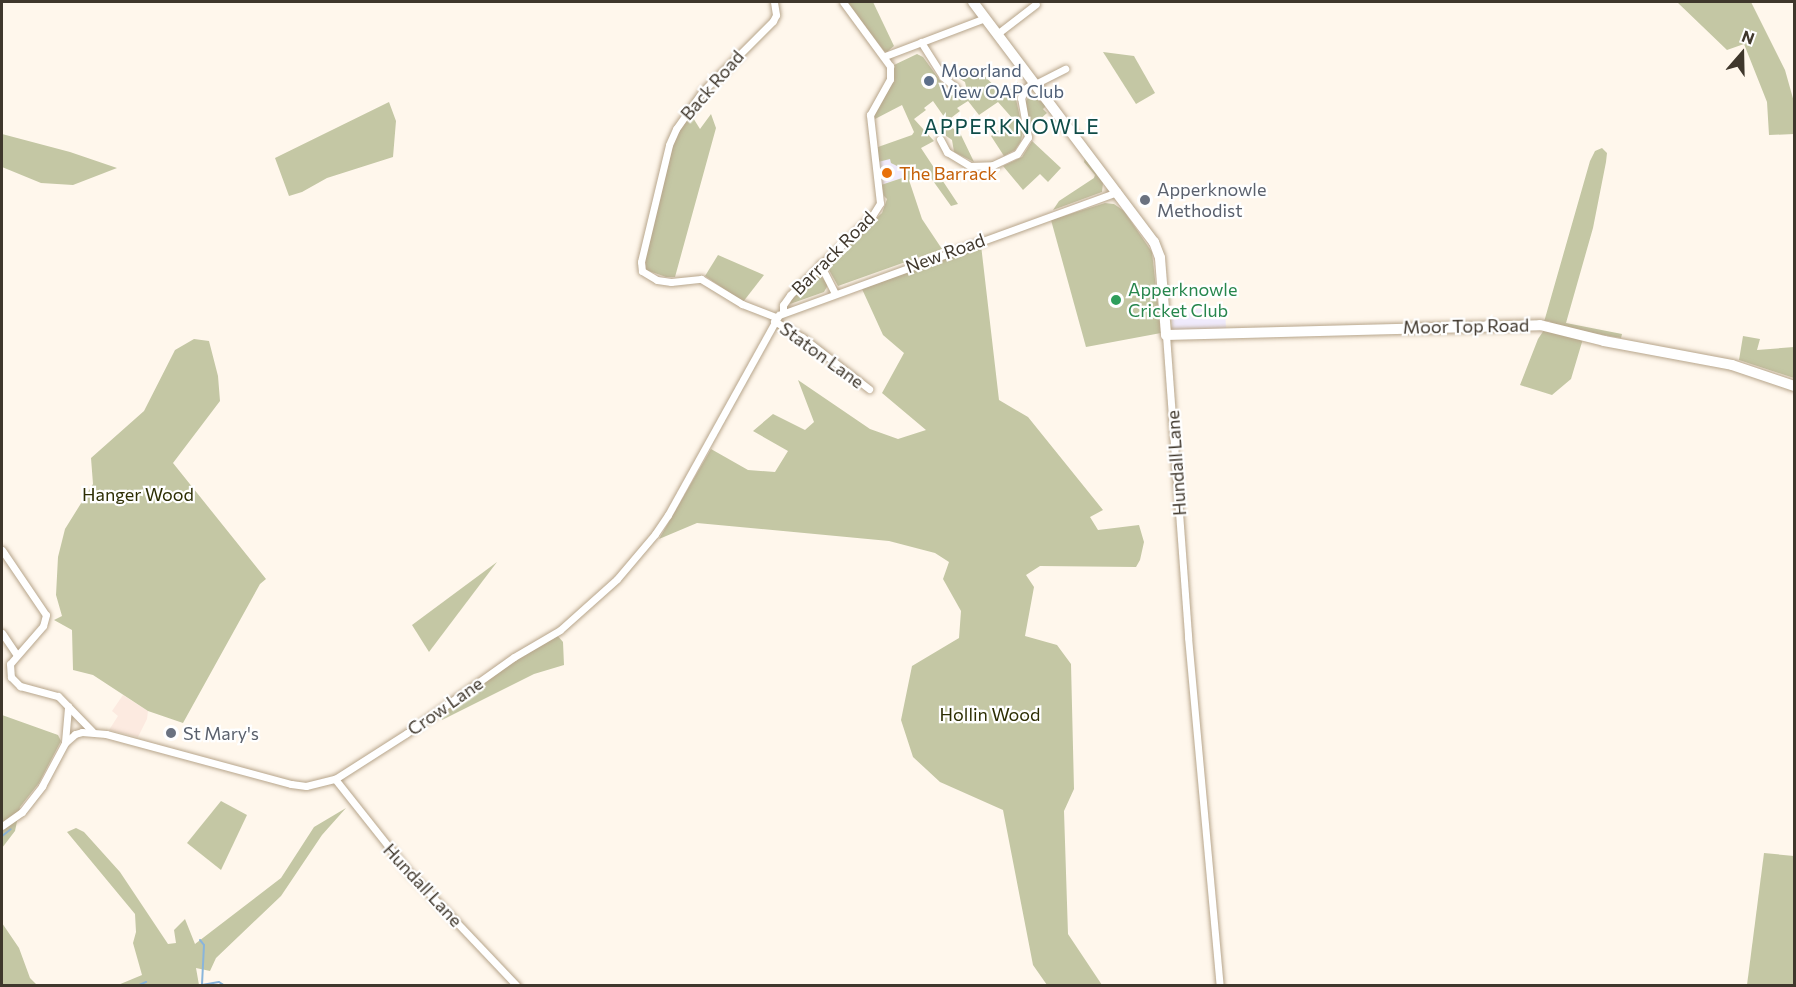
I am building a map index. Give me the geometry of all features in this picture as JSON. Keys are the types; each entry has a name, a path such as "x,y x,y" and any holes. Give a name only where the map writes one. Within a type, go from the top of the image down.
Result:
{"street":[{"name":"Back Road","path":"642,271 643,251 676,129 702,92 776,15 774,2"},
{"path":"843,2 885,56 985,18"},
{"name":"Hundall Lane","path":"973,2 1117,192 1158,251 1188,637 1220,986"},
{"path":"998,33 1036,4"},
{"path":"921,42 943,77 956,87"},
{"name":"Barrack Road","path":"783,312 783,305 790,295 872,216 880,203 870,116 890,79 890,66 885,56"},
{"path":"944,142 952,157 976,167 993,165 1017,154 1028,137 1021,98 1026,88 1065,69"},
{"name":"New Road","path":"775,319 783,312 1117,192"},
{"path":"820,264 835,293"},
{"name":"Staton Lane","path":"642,271 657,280 671,282 701,279 742,304 775,319 869,389"},
{"name":"Crow Lane","path":"92,731 291,784 306,786 335,779 407,733 514,657 560,630 616,579 668,515 775,319"},
{"name":"Moor Top Road","path":"1166,335 1540,325 1604,341 1732,365 1794,386"},
{"path":"2,550 46,615 43,626 16,654 9,670 15,683 58,696 92,731"},
{"path":"2,633 16,654"},
{"path":"2,826 22,812 42,786 65,742 68,706"},
{"path":"65,742 75,734 92,731"},
{"name":"Hundall Lane","path":"335,779 374,832 407,870 517,986"}],"shaded area":[{"path":"890,158 892,163 906,170 908,176 881,185 878,162"},
{"path":"1225,307 1226,330 1172,330 1171,310"},
{"path":"123,695 148,711 147,719 138,737 109,730 118,716 112,711"}],"green space":[{"path":"845,2 873,2 894,46 887,52 884,51"},
{"path":"1677,2 1751,2 1785,70 1794,102 1794,134 1769,135 1767,102 1744,44 1727,50"},
{"path":"1103,52 1134,56 1155,93 1136,104"},
{"path":"917,54 923,57 950,94 961,99 968,95 965,82 957,77 968,68 976,68 1004,95 1017,82 1020,85 1016,99 1023,131 1021,141 1015,150 1004,156 991,136 1013,119 998,102 979,115 968,101 957,108 960,111 947,121 933,101 924,108 926,110 914,119 934,141 921,148 958,204 951,206 926,171 909,180 922,219 942,249 838,286 827,264 882,213 887,199 881,185 908,176 905,170 891,163 890,159 878,162 878,147 912,135 914,132 902,105 875,119 874,114 894,81 894,65"},
{"path":"1031,93 1046,106 1043,109 1047,113 1031,127 1025,103"},
{"path":"389,102 396,121 393,157 327,178 302,192 289,196 275,158"},
{"path":"690,113 700,129 711,114 716,128 675,277 666,277 646,270 645,256 675,138"},
{"path":"949,125 961,135 974,162 954,152 952,140 939,131"},
{"path":"2,134 70,152 117,168 73,185 41,183 2,167"},
{"path":"1032,141 1061,168 1048,182 1040,174 1023,190 1003,166 1022,157"},
{"path":"1602,148 1607,153 1606,162 1593,228 1566,323 1622,334 1621,338 1585,332 1571,379 1552,395 1520,385 1538,339 1550,321 1544,322 1590,161 1595,151"},
{"path":"1085,158 1103,183 1102,192 1053,210 1059,201 1094,178 1095,175 1084,162"},
{"name":"Apperknowle Cricket Club","path":"1105,203 1114,204 1124,211 1152,252 1161,333 1086,347 1051,220"},
{"name":"Hollin Wood","path":"981,245 999,400 1028,417 1103,510 1090,517 1098,530 1139,525 1144,542 1136,567 1040,566 1026,575 1034,587 1025,636 1057,645 1071,664 1074,789 1064,811 1068,934 1102,985 1047,985 1033,965 1003,810 940,782 913,757 901,720 912,666 959,638 961,611 943,579 949,562 935,553 889,541 697,523 659,539 711,449 748,470 775,472 788,451 753,431 773,414 805,430 814,422 798,380 870,429 898,439 926,430 882,393 904,353 883,335 862,289"},
{"path":"718,255 764,275 743,302 705,276"},
{"path":"818,272 828,285 824,292 790,304 792,297"},
{"path":"1743,336 1760,339 1757,350 1794,347 1794,378 1739,360"},
{"name":"Hanger Wood","path":"194,339 209,341 218,376 220,401 173,463 266,579 260,584 183,723 148,711 93,675 73,670 72,630 54,620 62,616 56,595 58,557 65,529 93,484 91,458 144,411 175,350"},
{"path":"497,562 429,652 412,625"},
{"path":"557,635 563,642 564,665 534,674 442,720 441,713 485,679"},
{"path":"2,715 58,735 61,741 39,783 20,807 15,831 2,848"},
{"path":"221,801 247,815 221,870 187,843"},
{"path":"346,808 322,835 281,896 216,958 210,971 196,968 199,985 118,985 142,975 133,943 136,932 135,914 67,832 76,828 84,832 120,872 168,944 176,943 174,930 185,919 195,944 281,878 314,827"},
{"path":"1764,853 1794,856 1794,985 1747,985"},
{"path":"2,923 19,948 30,978 37,985 2,985"}],"waterway":[{"path":"2,836 11,829"},
{"path":"200,940 204,945 202,985 219,982 225,986"},
{"path":"137,986 146,982"}],"place":[{"name":"Moorland View OAP Club","path":"929,81"},
{"name":"The Barrack","path":"887,173"},
{"name":"Apperknowle Methodist","path":"1145,200"},
{"name":"Apperknowle Cricket Club","path":"1116,300"},
{"name":"St Mary's","path":"171,733"}],"district":[{"name":"APPERKNOWLE","path":"1012,126"}]}
